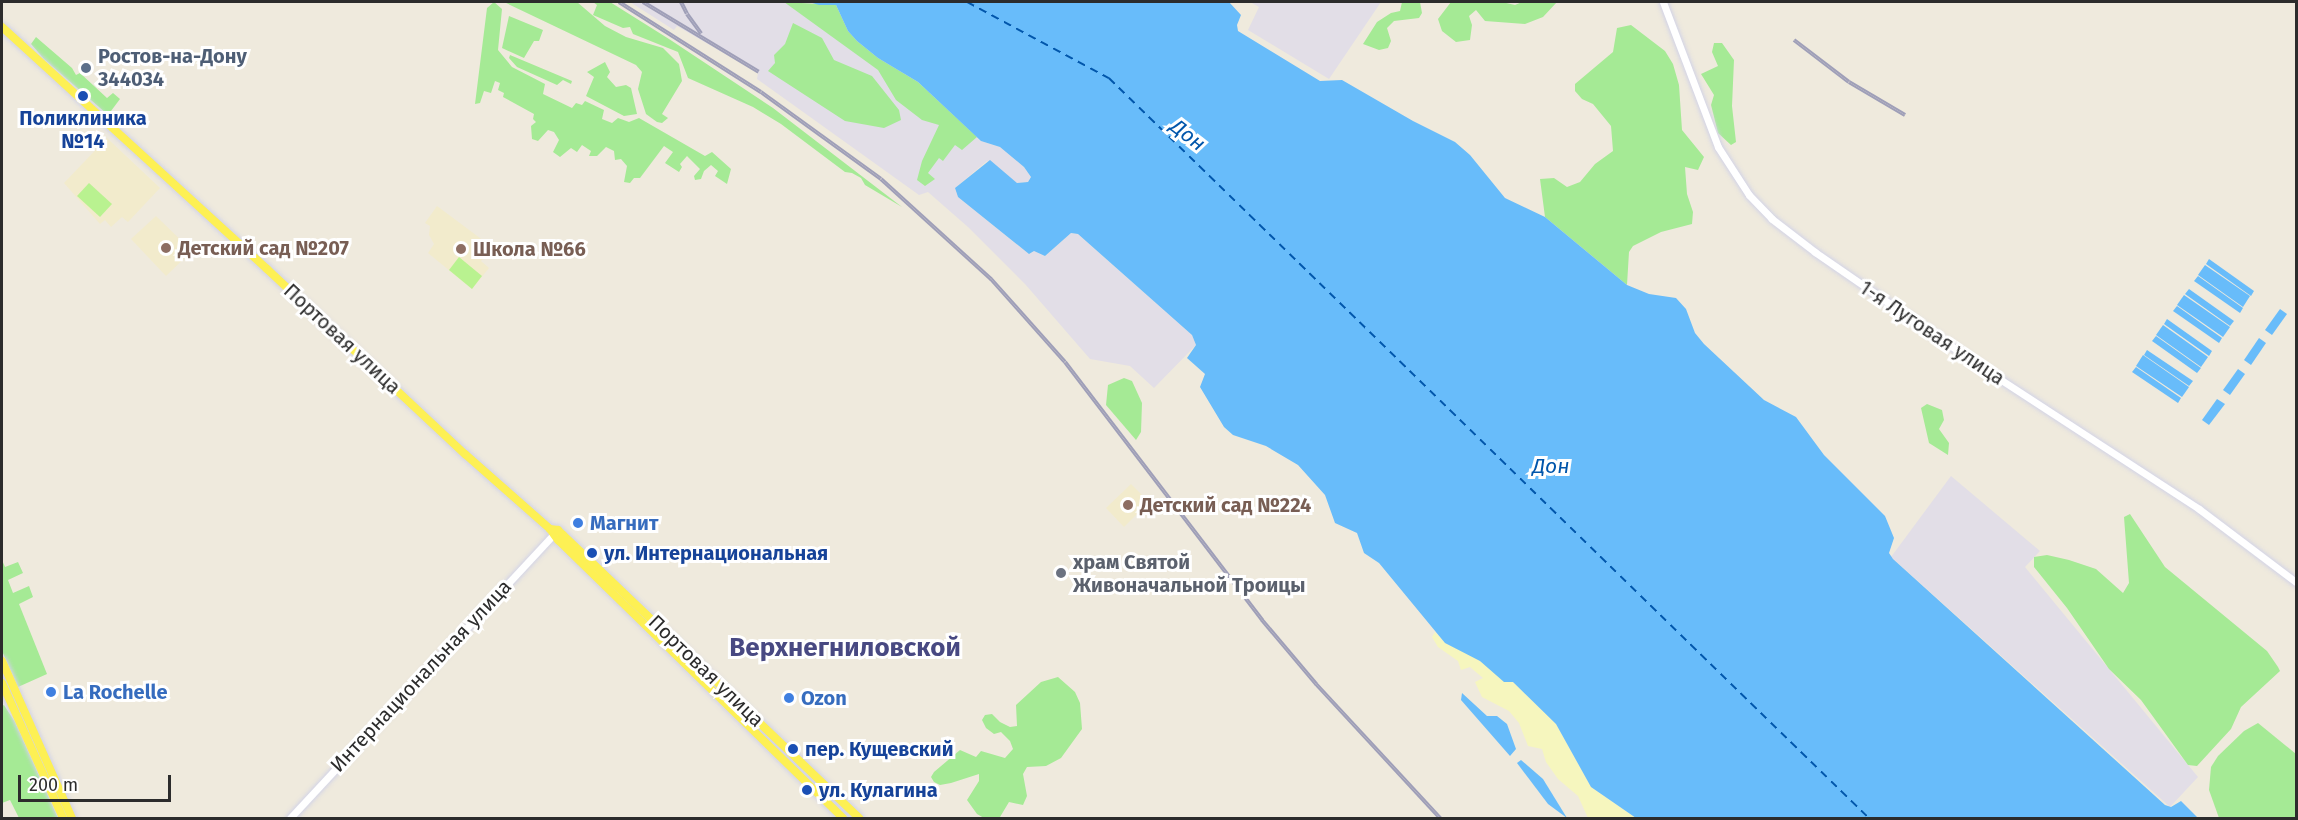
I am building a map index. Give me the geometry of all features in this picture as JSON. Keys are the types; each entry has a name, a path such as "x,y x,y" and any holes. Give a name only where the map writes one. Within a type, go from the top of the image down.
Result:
{"main road":[{"name":"1-я Луговая улица","path":"1663,2 1718,147 1749,195 1772,219 1815,252 1986,370 2199,509 2296,582"},
{"name":"Портовая улица","path":"2,27 552,532 844,819"},
{"name":"Портовая улица","path":"552,532 563,535 859,819"},
{"name":"Интернациональная улица","path":"290,819 552,532"},
{"path":"2,661 72,819"},
{"path":"2,683 63,819"},
{"path":"844,819 853,812"}],"shaded area":[{"path":"630,2 809,2 832,5 878,58 901,71 981,141 1000,147 1024,167 1031,177 1028,182 1017,183 987,161 955,188 958,197 1029,254 1034,251 1045,256 1071,233 1078,234 1192,335 1196,345 1154,388 1130,366 1090,359 1025,284 968,227 928,192 919,195 757,79 758,73 677,26 674,30"},
{"path":"1250,2 1381,2 1329,79 1248,30 1259,7"},
{"path":"107,138 160,188 128,222 122,217 111,227 105,220 100,224 64,183"},
{"name":"Школа №66","path":"437,206 492,247 481,261 489,268 472,289 428,253 434,244 429,235 430,226 425,223"},
{"name":"Детский сад №207","path":"156,216 192,251 166,276 131,239"},
{"path":"1951,476 2040,551 2025,567 2198,777 2170,807 1891,557"},
{"name":"Детский сад №224","path":"1131,484 1149,502 1124,527 1106,508"}],"green space":[{"path":"494,2 502,9 498,50 512,67 545,84 543,94 572,108 576,103 582,105 585,101 604,110 602,119 612,123 618,118 629,122 639,118 705,156 712,152 731,169 727,184 715,176 718,171 711,165 704,171 701,179 695,180 694,176 700,169 687,156 680,164 682,167 679,172 665,163 673,152 664,146 640,178 634,178 630,183 624,182 627,166 621,159 615,160 614,151 606,147 597,156 589,156 591,151 582,145 577,152 571,148 560,157 553,152 559,140 554,132 548,130 538,141 532,139 531,126 536,122 533,119 534,114 503,97 504,93 498,90 500,83 495,81 491,93 484,91 480,103 475,104 487,8"},
{"path":"504,2 577,2 605,26 626,37 663,48 679,64 682,81 662,114 668,118 662,123 646,114 638,89 642,72 636,65"},
{"path":"593,2 610,2 669,39 773,108 902,207 865,185 861,178 845,172 781,124 753,107 688,78 678,52 633,34 630,27 623,28 593,15 597,5"},
{"path":"784,2 836,5 848,31 857,41 878,58 918,82 977,137 962,150 955,145 943,161 939,158 928,173 935,179 925,186 917,180 922,161 939,125 922,120 896,100 878,70"},
{"path":"1402,2 1420,2 1422,13 1419,18 1394,21 1387,28 1391,41 1388,48 1379,50 1363,44 1377,22 1391,13 1400,11"},
{"path":"1451,2 1502,2 1515,5 1522,2 1557,2 1543,17 1525,24 1485,21 1476,10 1469,16 1472,25 1470,40 1456,42 1442,31 1438,19"},
{"path":"509,16 543,30 539,41 534,41 524,58 502,48"},
{"path":"793,23 822,38 834,60 872,76 899,110 901,120 884,128 845,121 768,71 775,63 774,55 785,44"},
{"path":"1631,25 1665,51 1673,64 1679,85 1682,130 1704,157 1698,170 1685,167 1687,194 1693,212 1692,224 1661,232 1633,246 1629,252 1627,285 1545,217 1540,179 1554,178 1567,187 1580,182 1595,164 1613,151 1611,126 1593,104 1582,99 1575,91 1575,84 1613,52 1617,28"},
{"path":"36,37 72,68 76,75 80,73 107,98 113,93 120,99 108,115 44,59 31,44"},
{"path":"1714,43 1722,43 1734,60 1732,106 1736,142 1731,145 1718,133 1711,105 1714,95 1701,74 1718,66 1712,52"},
{"path":"510,55 572,81 571,84 563,80 557,85 517,67 509,58"},
{"path":"605,62 610,72 607,77 616,87 626,85 631,88 637,114 624,116 586,96 594,77 587,72"},
{"path":"89,183 112,204 100,217 77,196"},
{"path":"459,257 482,276 472,289 449,270"},
{"path":"1124,378 1132,381 1142,403 1141,432 1136,440 1106,405 1108,385"},
{"path":"1927,404 1942,410 1944,420 1939,429 1949,443 1948,455 1929,443 1921,408"},
{"path":"2130,514 2165,567 2267,651 2280,671 2241,707 2231,729 2197,766 2188,765 2141,700 2109,669 2067,608 2034,567 2034,557 2047,555 2069,560 2096,569 2123,593 2129,583 2124,517"},
{"path":"2,560 5,567 18,562 23,573 8,580 13,593 29,586 33,597 19,604 47,674 18,687 2,651"},
{"path":"1058,677 1075,692 1080,703 1082,729 1061,758 1046,766 1027,767 1023,774 1027,796 1023,805 1009,802 1000,817 984,818 977,814 967,800 979,781 979,774 940,785 934,782 931,777 934,772 960,750 976,757 981,751 1005,758 1013,749 1010,741 1001,732 994,734 986,728 982,720 985,715 992,714 1000,722 1010,727 1017,726 1016,705 1041,682"},
{"path":"4,705 15,722 58,818 19,818 10,800 2,803 2,706"},
{"path":"2258,723 2296,754 2296,818 2219,818 2209,790 2211,767 2218,756 2244,731"}],"sand":[{"path":"1435,632 1445,643 1466,652 1513,682 1556,724 1591,787 1636,818 1588,818 1578,796 1558,779 1546,762 1542,749 1528,746 1519,723 1509,711 1482,697 1475,682 1483,678 1470,667 1461,670 1458,661 1438,647 1432,637"}],"water":[{"name":"Дон","path":"809,2 1229,2 1241,15 1237,25 1238,31 1320,81 1342,80 1455,142 1470,155 1505,198 1545,217 1627,285 1649,294 1676,298 1686,309 1695,333 1704,344 1764,400 1796,417 1824,455 1885,516 1894,538 1889,553 1893,559 2165,805 2171,807 2181,801 2198,818 1636,818 1591,787 1556,724 1513,682 1504,682 1480,661 1445,643 1379,563 1364,553 1357,533 1335,523 1325,495 1298,465 1266,446 1233,435 1224,427 1200,387 1205,374 1187,358 1196,345 1192,335 1078,234 1071,233 1045,256 1034,251 1029,254 958,197 955,188 990,160 1017,183 1028,182 1031,177 1024,167 1000,147 981,141 918,82 878,58 857,41 848,31 836,5 819,5"},
{"path":"2209,259 2254,291 2251,296 2206,264"},
{"path":"2205,265 2250,296 2243,307 2198,275"},
{"path":"2198,276 2243,308 2240,313 2194,281"},
{"path":"2189,289 2234,321 2230,326 2185,294"},
{"path":"2184,295 2230,327 2223,337 2177,305"},
{"path":"2177,306 2222,338 2219,343 2173,311"},
{"path":"2280,309 2287,314 2272,335 2265,330"},
{"path":"2167,319 2212,351 2209,356 2164,324"},
{"path":"2163,325 2208,357 2201,367 2156,335"},
{"path":"2156,336 2201,368 2197,373 2152,341"},
{"path":"2259,338 2266,343 2251,365 2244,360"},
{"path":"2147,350 2193,381 2189,386 2144,355"},
{"path":"2143,355 2189,387 2182,397 2136,366"},
{"path":"2136,367 2181,398 2178,403 2132,372"},
{"path":"2238,369 2245,374 2230,395 2223,390"},
{"path":"2217,399 2225,404 2209,425 2202,420"},
{"path":"1462,693 1487,716 1497,716 1507,724 1516,749 1510,756 1461,700"},
{"path":"1521,760 1543,779 1567,818 1548,804 1517,763"}],"ferry route":[{"path":"967,2 1109,78 1869,818"}],"railway":[{"path":"619,2 761,92 881,179 991,279 1065,362 1262,620 1316,684 1440,818"},
{"path":"643,2 759,72"},
{"path":"681,2 701,33"},
{"path":"1794,40 1849,82 1905,115"}],"place":[{"name":"Ростов-на-Дону 344034","path":"86,68"},
{"name":"Поликлиника №14","path":"83,96"},
{"name":"Детский сад №207","path":"166,248"},
{"name":"Школа №66","path":"461,249"},
{"name":"Детский сад №224","path":"1128,505"},
{"name":"Магнит","path":"578,523"},
{"name":"ул. Интернациональная","path":"592,553"},
{"name":"храм Святой Живоначальной Троицы","path":"1061,573"},
{"name":"La Rochelle","path":"51,692"},
{"name":"Ozon","path":"789,698"},
{"name":"пер. Кущевский","path":"793,749"},
{"name":"ул. Кулагина","path":"807,790"}],"district":[{"name":"Верхнегниловской","path":"845,648"}]}
